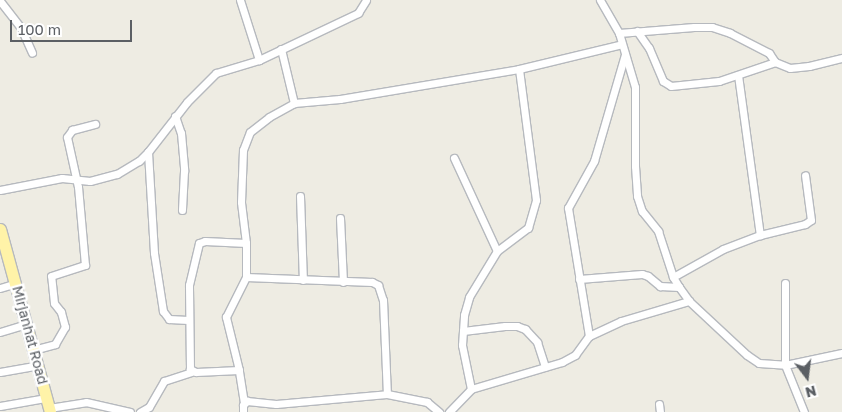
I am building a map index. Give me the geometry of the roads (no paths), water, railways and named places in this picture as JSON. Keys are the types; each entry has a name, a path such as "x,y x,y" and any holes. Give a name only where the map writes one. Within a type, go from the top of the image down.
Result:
{"main road":[{"name":"Mirjanhat Road","path":"0,229 49,406"}],"street":[{"path":"240,0 259,60"},
{"path":"0,190 62,178 90,181 110,177 132,165 148,152 175,116 208,78 216,73 259,60 358,13 366,0"},
{"path":"600,0 619,33 635,87 634,166 637,196 642,211 658,231 672,277 689,301 747,355 760,364 785,365 842,353"},
{"path":"0,1 22,28 32,54"},
{"path":"619,33 694,26 712,28 730,33 769,54 775,62 790,68 809,66 842,58"},
{"path":"637,31 649,48 663,81 671,86 719,81 775,62"},
{"path":"243,412 244,403 239,370 226,317 246,277 246,243 241,202 245,141 250,132 269,117 294,103 340,99 519,69 622,44"},
{"path":"280,49 294,103"},
{"path":"589,336 568,208 594,161 625,54"},
{"path":"471,389 462,345 469,297 497,251 528,228 536,200 519,69"},
{"path":"738,75 760,235"},
{"path":"175,116 181,133 184,171 182,210"},
{"path":"33,350 54,344 64,331 62,315 54,303 51,276 85,265 76,179 67,142 68,133 95,124"},
{"path":"148,152 154,253 163,311 169,319 188,320"},
{"path":"454,158 497,251"},
{"path":"672,277 723,249 760,235 805,224 811,220 805,175"},
{"path":"300,196 303,280"},
{"path":"340,218 343,282"},
{"path":"192,372 190,369 188,320 189,285 199,243 205,241 246,243"},
{"path":"580,279 642,274 648,276 660,286 679,287"},
{"path":"246,277 372,282 381,291 387,394"},
{"path":"0,288 16,283"},
{"path":"785,283 785,365 804,412"},
{"path":"449,412 471,389 545,367 575,355 589,336 621,322 689,301"},
{"path":"0,332 27,324"},
{"path":"463,331 511,326 524,328 537,342 545,367"},
{"path":"0,372 38,365"},
{"path":"140,412 149,407 164,381 192,372 239,370"},
{"path":"244,403 250,401 276,404 387,394 427,402 439,412"},
{"path":"0,406 49,406 86,402 130,412"},
{"path":"659,404 660,412"}]}
